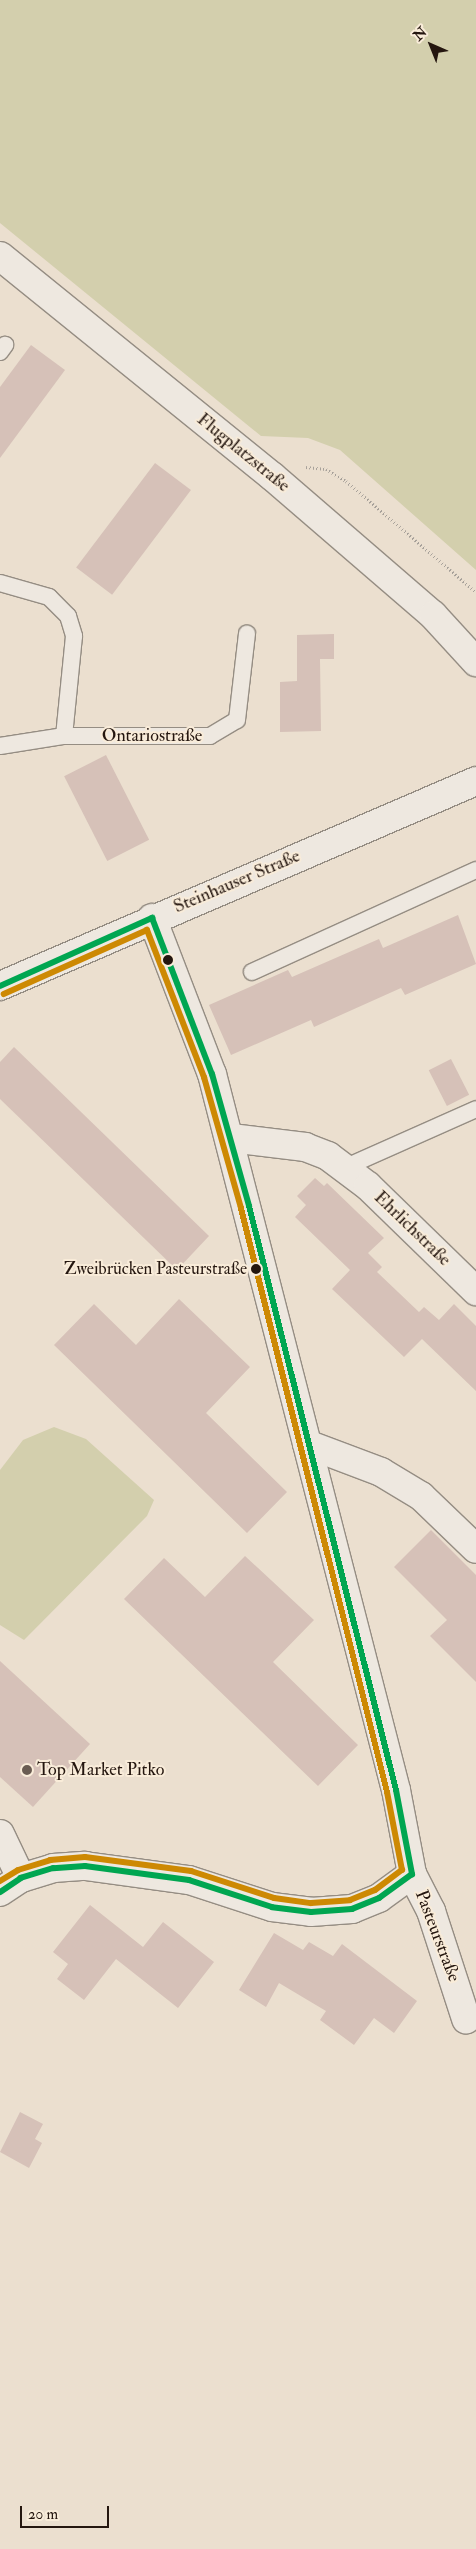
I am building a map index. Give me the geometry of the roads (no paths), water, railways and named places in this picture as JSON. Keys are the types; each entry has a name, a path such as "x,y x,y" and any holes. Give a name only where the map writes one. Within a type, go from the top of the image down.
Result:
{"street":[{"name":"Flugplatzstraße","path":"0,256 273,477 433,615 476,662"},
{"name":"Steinhauser Straße","path":"0,986 152,918 476,780"},
{"name":"Pasteurstraße","path":"152,918 212,1074 231,1138 396,1790 412,1874 431,1911 471,2022"},
{"name":"Ehrlichstraße","path":"231,1138 305,1147 346,1168 476,1291"},
{"path":"307,1444 381,1472 421,1496 476,1549"},
{"path":"0,1834 11,1885 53,1868 130,1869 189,1880 272,1907 311,1912 352,1909 379,1898 412,1874"}],"lane":[{"path":"0,583 49,597 68,616 74,636 64,736"},
{"name":"Ontariostraße","path":"0,746 64,736 210,736 237,720 247,634"},
{"path":"252,972 476,870"},
{"path":"346,1168 476,1109"}],"place":[{"name":"Zweibrücken Pasteurstraße","path":"256,1269"},
{"name":"Top Market Pitko","path":"27,1770"}]}
